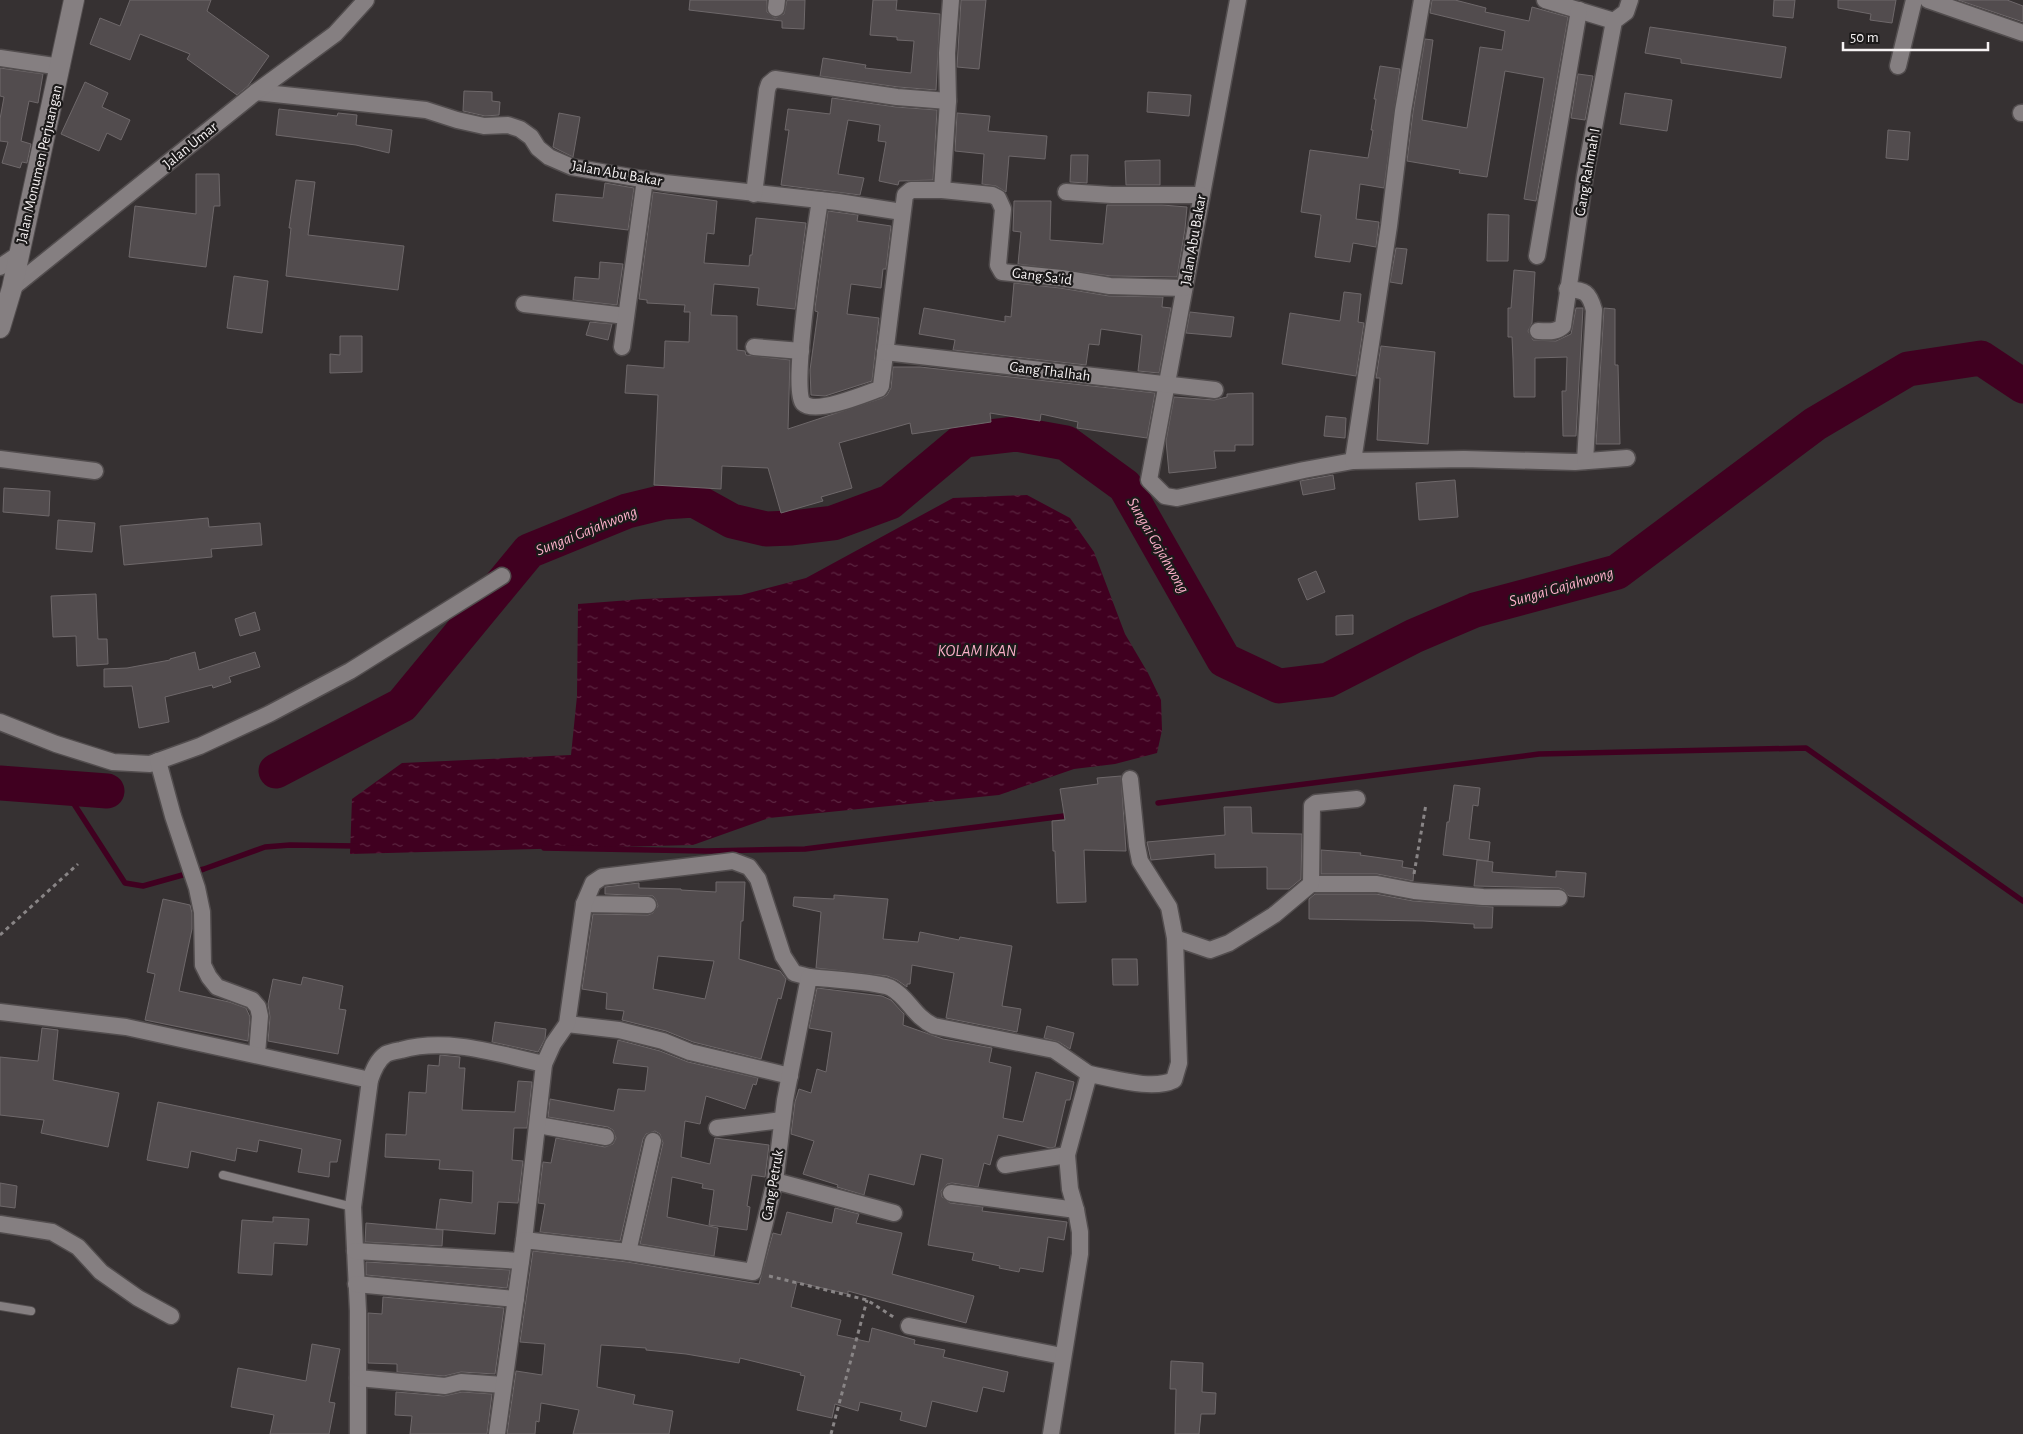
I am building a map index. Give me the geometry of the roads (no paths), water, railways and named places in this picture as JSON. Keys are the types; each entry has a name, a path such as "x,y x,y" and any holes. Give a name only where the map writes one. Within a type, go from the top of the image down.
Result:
{"street":[{"name":"Jalan Monumen Perjuangan","path":"0,328 12,288 74,0"},
{"name":"Jalan Umar","path":"12,288 256,92 335,34 366,0"},
{"path":"820,200 801,351 799,396 804,404 808,406 840,404 881,386 905,195 912,190 942,190 948,100 951,0"},
{"name":"Jalan Abu Bakar","path":"1238,0 1149,480 1165,496 1177,498 1353,461"},
{"path":"1422,0 1403,111 1389,226 1353,461 1464,459 1585,461 1627,458"},
{"path":"1545,0 1614,21"},
{"name":"Gang Rahmah I","path":"1538,331 1559,330 1563,326 1585,176 1614,21 1626,12 1630,0"},
{"path":"1898,66 1914,0"},
{"path":"1928,0 2023,33"},
{"path":"1537,256 1580,10"},
{"path":"0,58 61,67"},
{"path":"754,194 767,90 769,84 775,79 897,97 948,100"},
{"name":"Jalan Abu Bakar","path":"256,92 426,110 484,126 508,126 520,129 530,136 538,148 549,157 572,167 754,194 820,200 902,212"},
{"path":"622,347 646,179"},
{"name":"Gang Sa'id","path":"942,190 992,195 998,198 1003,209 998,265 1002,272 1061,278 1110,286 1184,288"},
{"path":"1066,192 1112,195 1201,195"},
{"path":"0,267 19,254"},
{"path":"1567,289 1582,290 1590,297 1594,310 1585,461"},
{"path":"524,304 626,316"},
{"path":"754,347 801,351"},
{"name":"Gang Thalhah","path":"884,352 1215,390"},
{"path":"0,459 95,471"},
{"path":"0,722 56,744 113,762 150,764 200,746 269,714 342,676 502,576"},
{"path":"158,761 173,816 197,888 202,912 203,965 217,987 252,1000 258,1007 260,1016 257,1054"},
{"path":"497,1434 524,1240 544,1064 553,1044 567,1024 584,904 593,883 602,877 733,861 749,867 758,879 780,949 794,974 890,988 923,1021 934,1026 1054,1050 1089,1074 1160,1085 1174,1080 1179,1063 1175,938 1169,907 1140,862 1130,779"},
{"path":"1311,884 1312,806 1316,803 1358,799"},
{"path":"1175,938 1210,950 1229,943 1274,915 1311,884 1377,884 1483,897 1559,898"},
{"path":"584,904 648,905"},
{"name":"Gang Petruk","path":"628,1252 754,1272 775,1182 782,1120 809,977"},
{"path":"0,1012 126,1027 370,1080"},
{"path":"567,1024 619,1030 663,1041 690,1052 790,1076"},
{"path":"358,1434 358,1311 353,1207 370,1080 375,1067 386,1055 414,1046 443,1045 480,1050 544,1064"},
{"path":"1051,1434 1062,1356 1080,1254 1080,1232 1070,1189 1066,1155 1089,1074"},
{"path":"717,1128 782,1120"},
{"path":"538,1125 606,1137"},
{"path":"524,1240 628,1252 653,1140"},
{"path":"1005,1165 1066,1155"},
{"path":"775,1182 894,1214"},
{"path":"951,1193 1076,1210"},
{"path":"0,1224 52,1232 78,1247 101,1272 116,1283 138,1298 171,1316"},
{"path":"356,1251 521,1261"},
{"path":"356,1284 516,1299"},
{"path":"909,1326 1062,1356"},
{"path":"358,1378 445,1386 461,1382 503,1385"}],"lane":[{"path":"223,1175 353,1207"},
{"path":"0,1306 31,1310"}],"water":[{"name":"KOLAM IKAN","path":"1027,495 1070,518 1094,552 1125,634 1148,673 1161,700 1162,730 1157,753 1115,764 1074,769 999,795 769,818 693,845 350,854 352,799 402,763 571,755 577,696 578,604 741,595 806,578 953,498"}],"waterway":[{"name":"Sungai Gajahwong","path":"276,771 402,705 529,551 627,511 664,502 694,500 732,521 766,529 833,523 890,502 964,440 1016,434 1066,443 1125,486 1224,660 1279,686 1328,680 1414,636 1475,610 1617,572 1815,424 1908,369 1981,358 2023,386"},
{"path":"1158,803 1539,754 1806,748 2023,901"},
{"name":"Sungai Gajahwong","path":"0,783 107,791"},
{"path":"63,787 125,883 143,886 204,869 265,847 290,845 357,846"},
{"path":"544,848 706,851 805,849 1072,815"}]}
